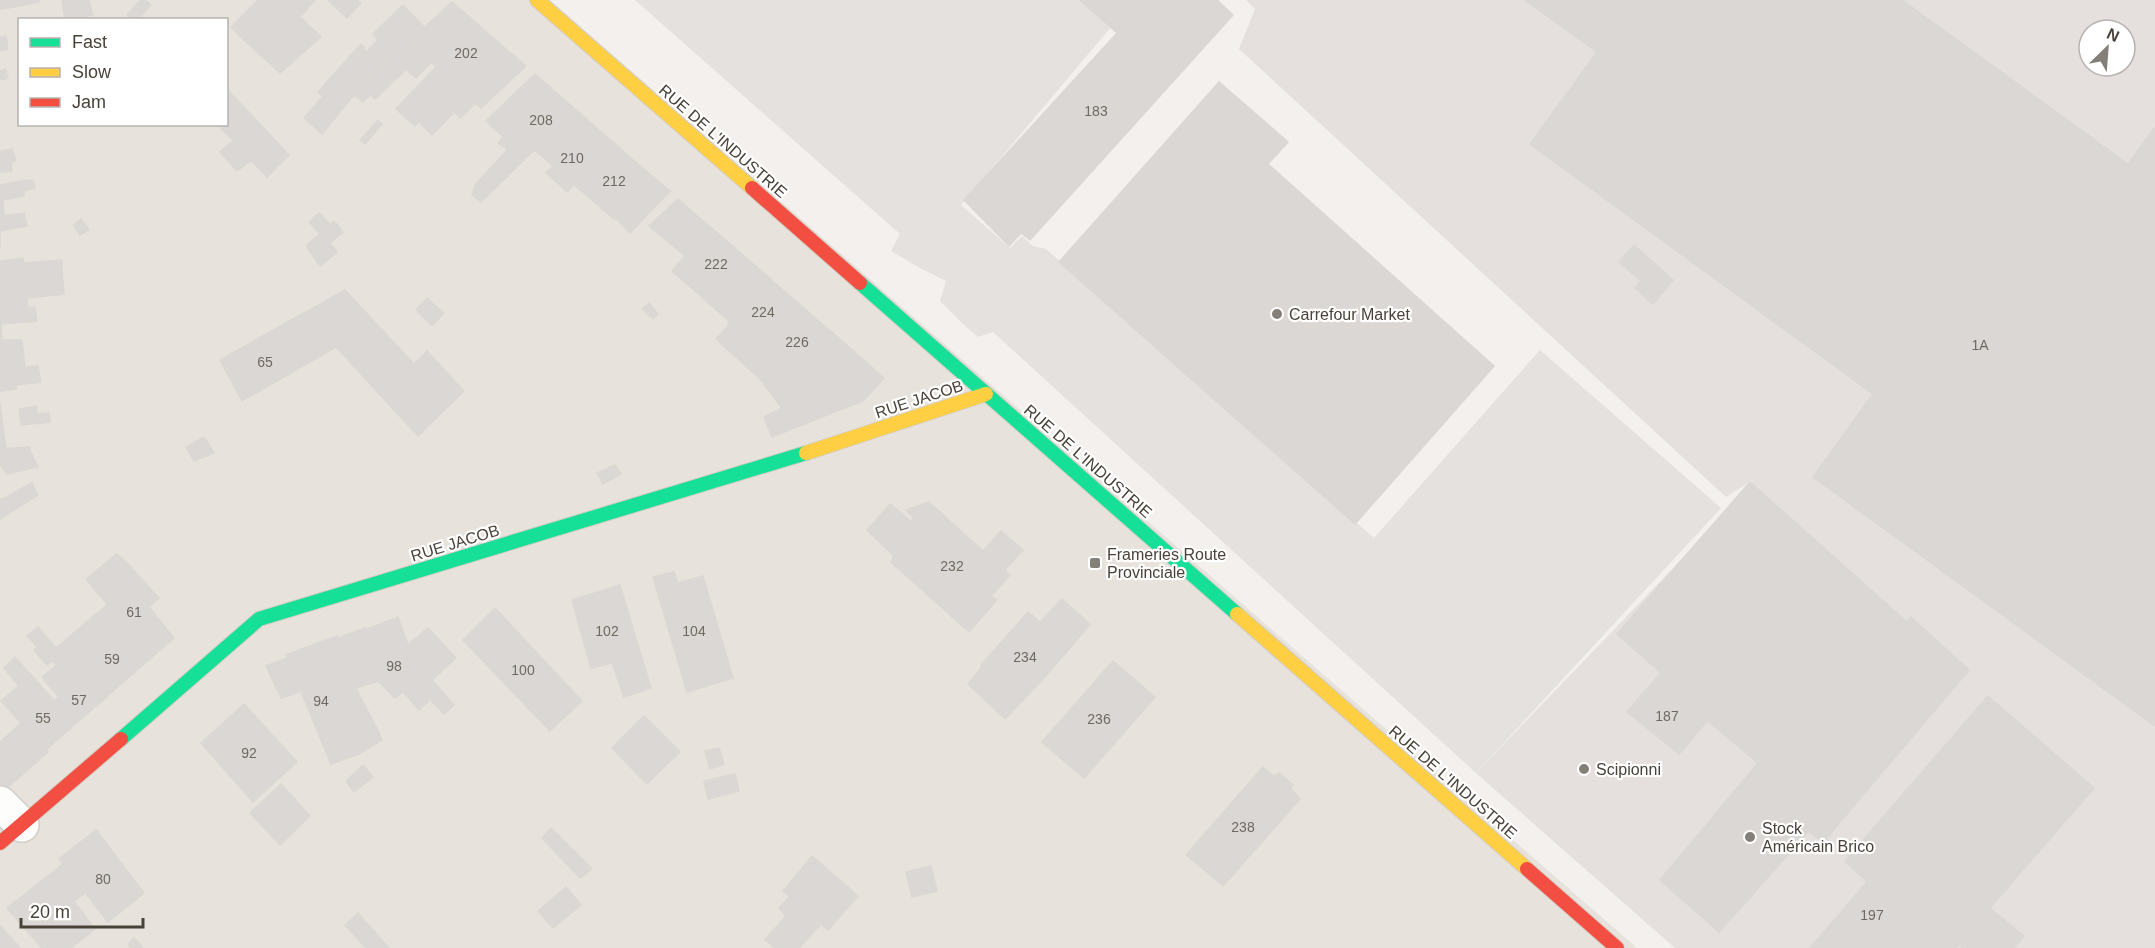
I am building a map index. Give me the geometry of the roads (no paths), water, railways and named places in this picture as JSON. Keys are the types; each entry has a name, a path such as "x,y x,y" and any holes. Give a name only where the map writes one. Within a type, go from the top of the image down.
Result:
{"main road":[{"name":"RUE DE L'INDUSTRIE","path":"537,0 1617,948"},
{"name":"RUE JACOB","path":"7,824 260,619 803,454 986,394"}],"place":[{"name":"Carrefour Market","path":"1277,314"},
{"name":"Frameries Route Provinciale","path":"1095,563"},
{"name":"Scipionni","path":"1584,769"},
{"name":"Stock Américain Brico","path":"1750,837"}]}
